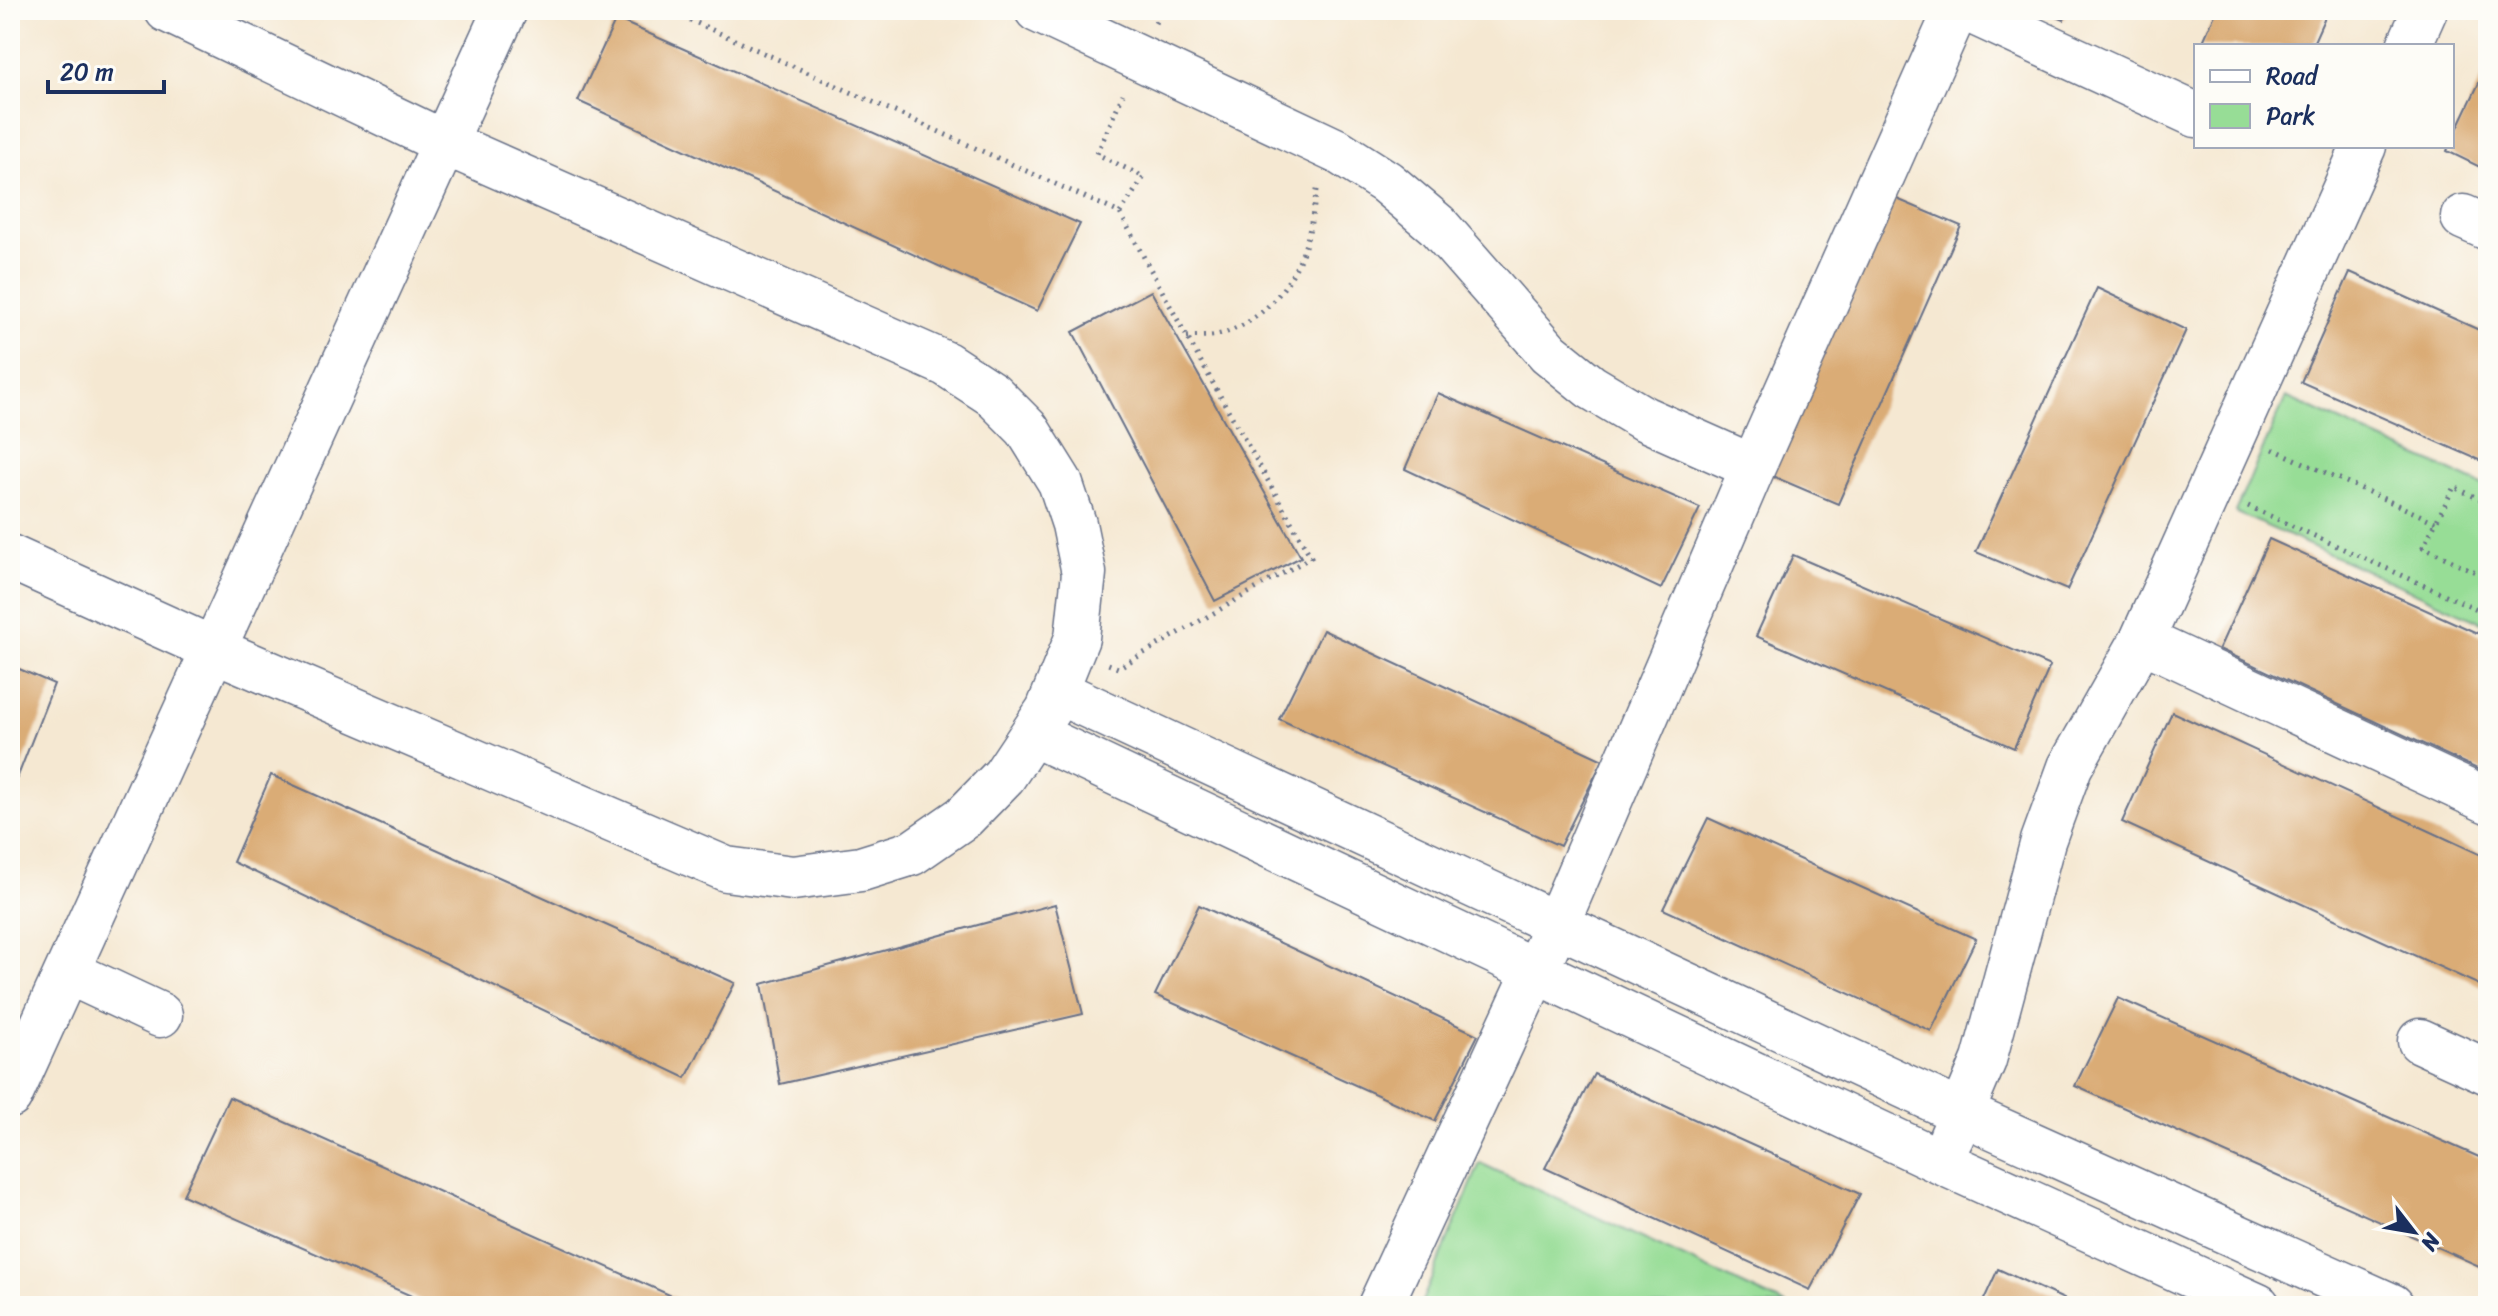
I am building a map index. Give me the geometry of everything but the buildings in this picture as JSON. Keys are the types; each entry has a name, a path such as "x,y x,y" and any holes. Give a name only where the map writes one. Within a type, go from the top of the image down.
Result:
{"street":[{"path":"10,557 215,650 726,869 793,878 861,869 912,853 964,817 1004,776 1033,734 1048,710 1077,638 1084,573 1074,524 1060,482 1027,429 992,394 946,364 443,142 167,10"},
{"path":"10,1096 505,10"},
{"path":"1037,10 1327,147 1386,182 1437,225 1549,353 1591,387 1643,418 1753,467"},
{"path":"1380,1306 1557,924 1753,467 1956,10"},
{"path":"1968,10 2194,114"},
{"path":"2410,44 2425,10"},
{"path":"1941,1162 1984,1060 2043,841 2070,767 2142,640 2363,148"},
{"path":"2142,640 2488,801"},
{"path":"1056,691 1962,1113 2392,1306"},
{"path":"1033,734 1941,1162 2258,1306"},
{"path":"68,972 160,1015"},
{"path":"2420,1041 2488,1072"}],"path":[{"path":"668,10 1120,213 1311,557 1118,668 1073,649"},
{"path":"1120,213 1144,177 1097,154 1162,10"},
{"path":"1187,337 1216,335 1241,326 1271,305 1290,278 1304,250 1327,147"},
{"path":"2235,433 2435,522"},
{"path":"2488,503 2454,487 2423,547 2488,578"},
{"path":"2210,489 2488,614"}],"green space":[{"path":"2286,397 2488,488 2488,625 2235,512"},
{"path":"1480,1163 1788,1306 1420,1306"}]}
